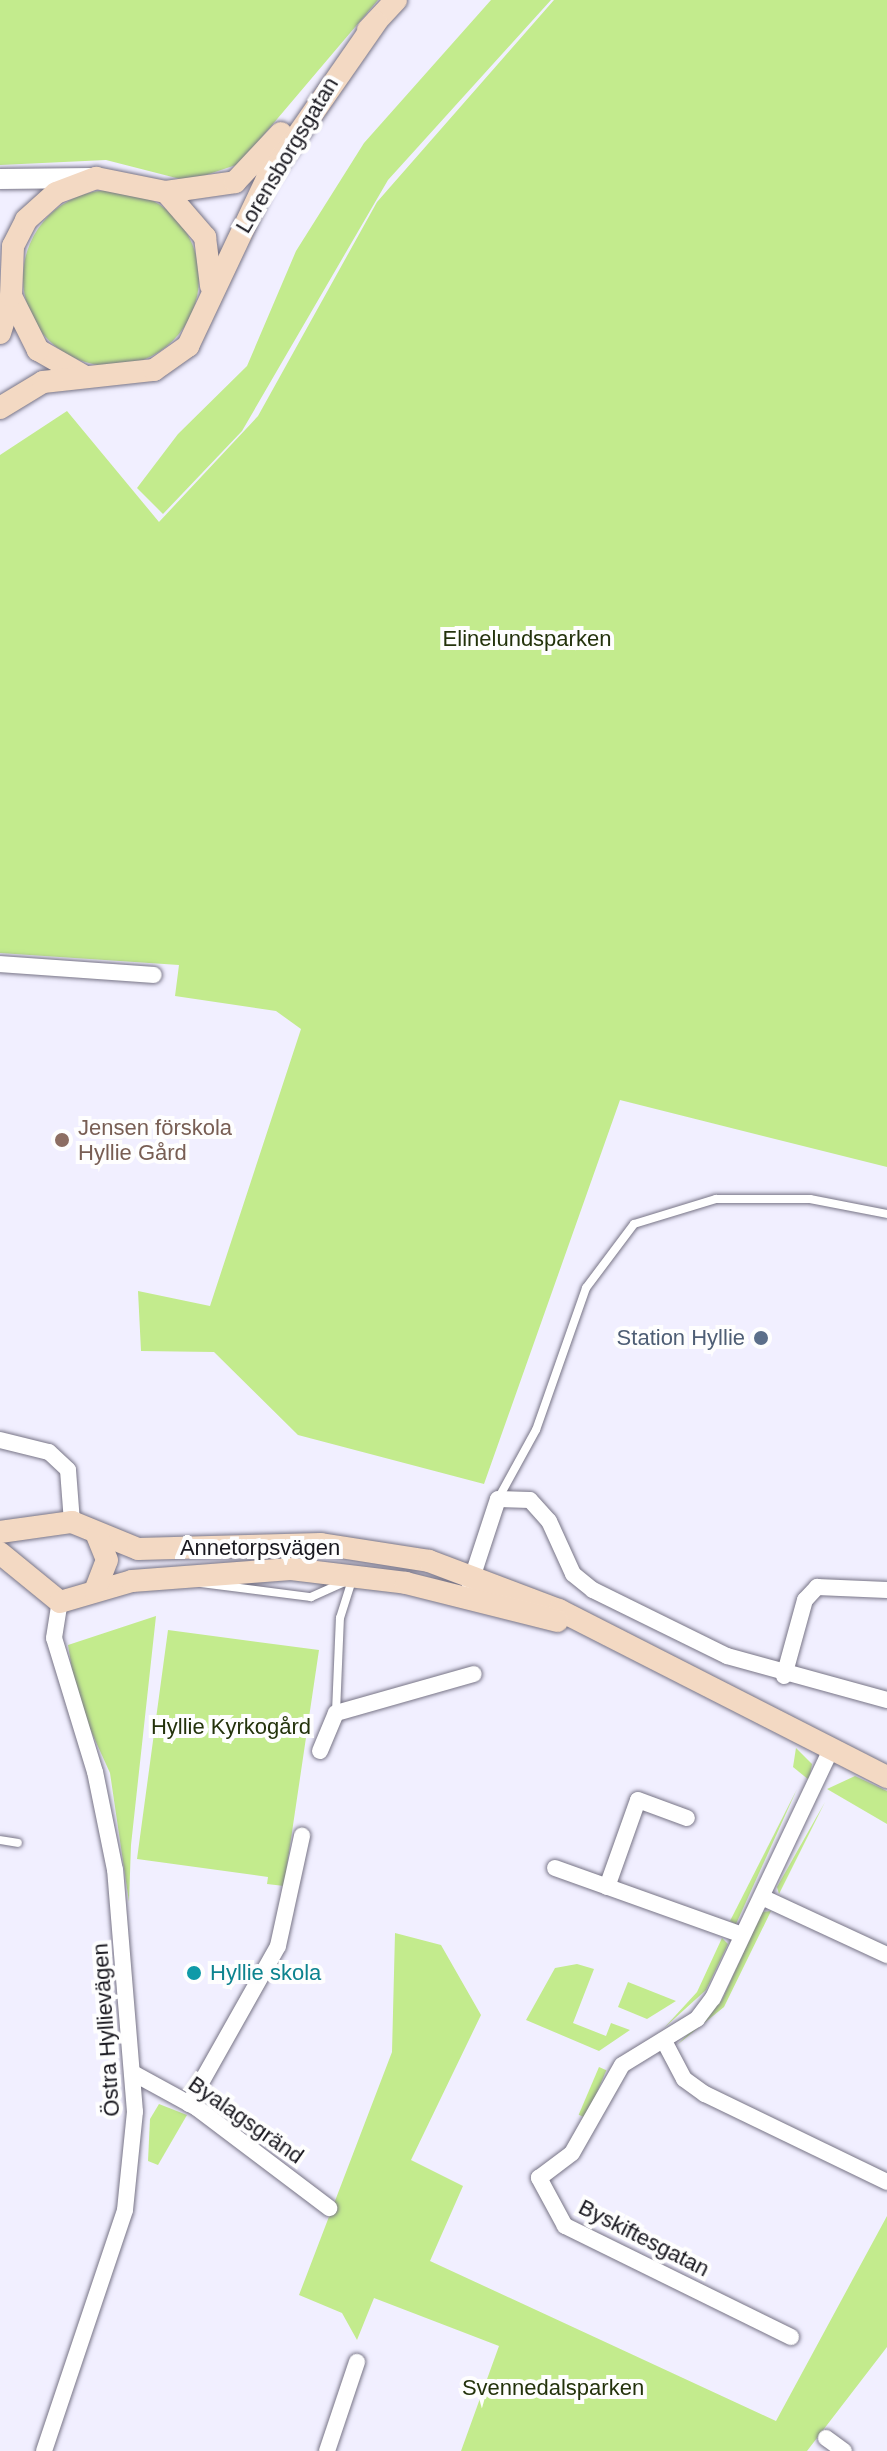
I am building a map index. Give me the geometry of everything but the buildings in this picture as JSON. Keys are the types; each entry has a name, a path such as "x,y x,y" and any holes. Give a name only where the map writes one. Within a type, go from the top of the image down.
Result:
{"main road":[{"name":"Lorensborgsgatan","path":"0,333 11,296 10,265 19,233 40,204 96,178 166,192 235,182 396,0"},
{"name":"Lorensborgsgatan","path":"0,408 43,382 135,377 172,359 199,328 210,296 267,179 376,22"},
{"name":"Lorensborgsgatan","path":"166,192 205,237 210,296"},
{"name":"Lorensborgsgatan","path":"11,296 38,350 90,378"},
{"path":"0,1532 72,1522"},
{"name":"Annetorpsvägen","path":"72,1522 97,1535 138,1549 340,1546 472,1574 559,1610 632,1652 887,1777"},
{"path":"31,1580 29,1548 47,1527"},
{"path":"95,1591 107,1560 97,1535"},
{"path":"0,1553 60,1602"},
{"name":"Annetorpsvägen","path":"60,1602 95,1591 182,1574 291,1569 354,1576 468,1598 556,1621 632,1652"}],"street":[{"path":"0,179 96,178"},
{"path":"0,241 10,265"},
{"path":"0,964 154,975"},
{"path":"0,1440 49,1452 68,1470 72,1522"},
{"path":"468,1598 472,1574 498,1499 530,1500 542,1511 573,1574 593,1590 682,1638 784,1676 887,1700"},
{"path":"784,1676 805,1600 817,1587 887,1590"},
{"name":"Östra Hyllievägen","path":"44,2451 125,2210 135,2156 135,2074 115,1870 95,1772 54,1638 60,1602"},
{"path":"320,1751 336,1713 474,1674"},
{"name":"Byskiftesgatan","path":"791,2337 565,2226 539,2178 572,2153 622,2065 664,2041 713,1998 831,1750"},
{"path":"607,1887 638,1800 687,1818"},
{"path":"189,2104 278,1946 302,1836"},
{"path":"555,1868 742,1935"},
{"path":"762,1897 887,1955"},
{"path":"664,2041 684,2079 705,2094 887,2182"},
{"name":"Byalagsgränd","path":"135,2074 189,2104 329,2208"},
{"path":"327,2451 357,2362"},
{"path":"826,2438 844,2451"}],"lane":[{"path":"498,1499 536,1430 586,1288 634,1224 716,1199 810,1199 887,1214"},
{"path":"336,1713 340,1618 354,1576"},
{"path":"0,1840 18,1843"}],"green space":[{"path":"0,0 378,0 239,164 188,181 106,160 0,165"},
{"path":"491,0 551,0 388,180 242,431 163,514 137,488 178,434 247,366 296,251 364,143"},
{"name":"Elinelundsparken","path":"554,0 887,0 887,1167 620,1100 484,1484 298,1435 214,1352 141,1351 138,1291 210,1306 301,1029 276,1011 175,996 179,965 0,953 0,455 67,411 159,522 258,416 377,202"},
{"path":"111,190 145,197 173,216 192,244 199,278 192,312 173,340 145,359 111,366 77,359 49,340 30,312 23,278 30,244 49,216 77,197"},
{"path":"156,1616 131,1845 129,1902 110,1773 77,1700 68,1645"},
{"name":"Hyllie Kyrkogård","path":"168,1630 319,1650 284,1886 267,1884 268,1877 137,1859"},
{"path":"796,1748 812,1764 809,1780 793,1767"},
{"path":"855,1776 887,1791 887,1824 827,1789"},
{"path":"797,1789 736,1924 730,1921"},
{"path":"825,1802 779,1894 777,1887"},
{"path":"771,1911 724,2007 677,2045 722,2000 762,1912"},
{"name":"Svennedalsparken","path":"395,1933 441,1945 481,2015 411,2160 463,2186 430,2261 776,2421 887,2216 887,2347 807,2451 461,2451 499,2346 374,2298 357,2340 342,2313 299,2295 392,2052"},
{"path":"722,1938 728,1944 706,1990 664,2028 697,1992"},
{"path":"577,1964 594,1969 573,2023 606,2036 611,2023 630,2030 599,2051 526,2020 555,1968"},
{"path":"628,1982 676,2001 647,2019 618,2007"},
{"path":"599,2067 606,2070 586,2118 579,2115"},
{"path":"159,2104 187,2115 158,2165 148,2161 150,2119"}],"place":[{"name":"Jensen förskola Hyllie Gård","path":"62,1140"},
{"name":"Station Hyllie","path":"761,1338"},
{"name":"Hyllie skola","path":"194,1973"}]}
